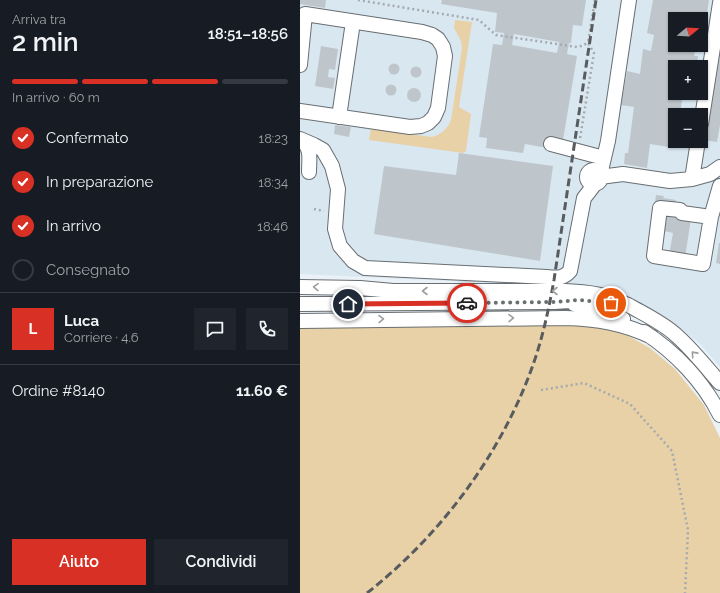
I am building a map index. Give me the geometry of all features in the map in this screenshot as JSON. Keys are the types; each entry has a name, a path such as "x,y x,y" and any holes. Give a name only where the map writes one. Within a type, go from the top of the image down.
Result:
{"street":[{"path":"301,139 323,150 332,166 338,190 335,229 340,246 353,261 365,268 558,278 566,276 570,271 574,254 584,198 596,178 604,158 608,141 629,0"},
{"path":"704,108 720,3"},
{"path":"300,66 305,14 422,32 432,35 438,39 443,47 445,56 438,108 434,118 421,126 410,127 300,110"},
{"path":"339,117 353,22"},
{"path":"301,139 310,150 309,172"},
{"path":"551,144 604,158"},
{"path":"692,179 697,148"},
{"path":"596,178 623,174 670,180 692,179 710,174 720,167"},
{"path":"711,217 682,213 680,210 660,208 654,256 703,264 711,217 720,186"},
{"path":"300,287 360,288 393,292 564,291 583,292 605,296 618,300 663,325 676,335 720,383"},
{"path":"300,304 554,302 579,300 611,303 633,308"},
{"path":"554,302 580,305 609,312 624,319 652,337 668,349 699,382 720,414"},
{"path":"300,321 593,319 607,321 652,337"}],"path":[{"path":"358,0 479,20 496,35 577,47 588,43"},
{"path":"579,144 594,53 588,43 595,0"},
{"path":"541,390 584,384 630,404 672,451 688,530 685,593"}],"shaded area":[{"path":"300,0 720,0 720,367 700,344 673,322 627,296 577,287 300,274"},
{"path":"455,20 472,22 459,107 471,114 466,151 463,153 369,140 371,129 432,137 444,131 448,126 451,120 462,48 461,41 454,28"},
{"path":"582,324 618,330 650,348 675,369 704,405 720,438 720,593 300,593 300,325"}],"building":[{"path":"300,0 326,0 325,8 300,4"},
{"path":"442,0 586,0 582,26 573,25 571,43 569,43 567,54 577,56 563,140 553,149 525,144 523,153 486,148 487,138 479,137 493,44 502,45 504,33 495,32 497,13 441,4","holes":["514,34 559,42 557,53 512,45"]},
{"path":"653,0 709,0 707,12 668,12 668,52 695,52 694,56 698,56 698,60 668,60 668,100 682,100 681,108 668,108 668,147 650,144 647,168 624,164 625,153 628,153 634,107 621,105 627,71 640,74 643,49 651,51 654,35 647,33"},
{"path":"720,29 720,125 717,142 708,141 707,108"},
{"path":"321,46 338,49 335,70 329,69 328,77 335,78 333,89 315,86"},
{"path":"394,63 398,65 400,69 398,73 394,75 390,73 388,69 390,65"},
{"path":"416,66 420,68 422,72 420,76 416,78 412,76 410,72 412,68"},
{"path":"391,84 395,86 397,90 395,94 391,96 387,94 385,90 387,86"},
{"path":"414,88 419,90 421,95 419,100 414,102 409,100 407,95 409,90"},
{"path":"335,125 351,127 349,137 334,134"},
{"path":"459,153 553,166 540,261 374,234 384,166 456,175"},
{"path":"656,195 664,196 663,198 676,200 676,205 655,202"},
{"path":"667,215 691,219 685,257 669,255 673,233 664,231"},
{"path":"720,243 720,264 716,263"}],"railway":[{"path":"367,593 420,545 467,490 505,428 521,395 534,362 546,322 554,280 596,0"}],"way so far":[{"path":"467,303 554,302 579,300 611,303"}],"route":[{"path":"348,304 467,303"}]}
